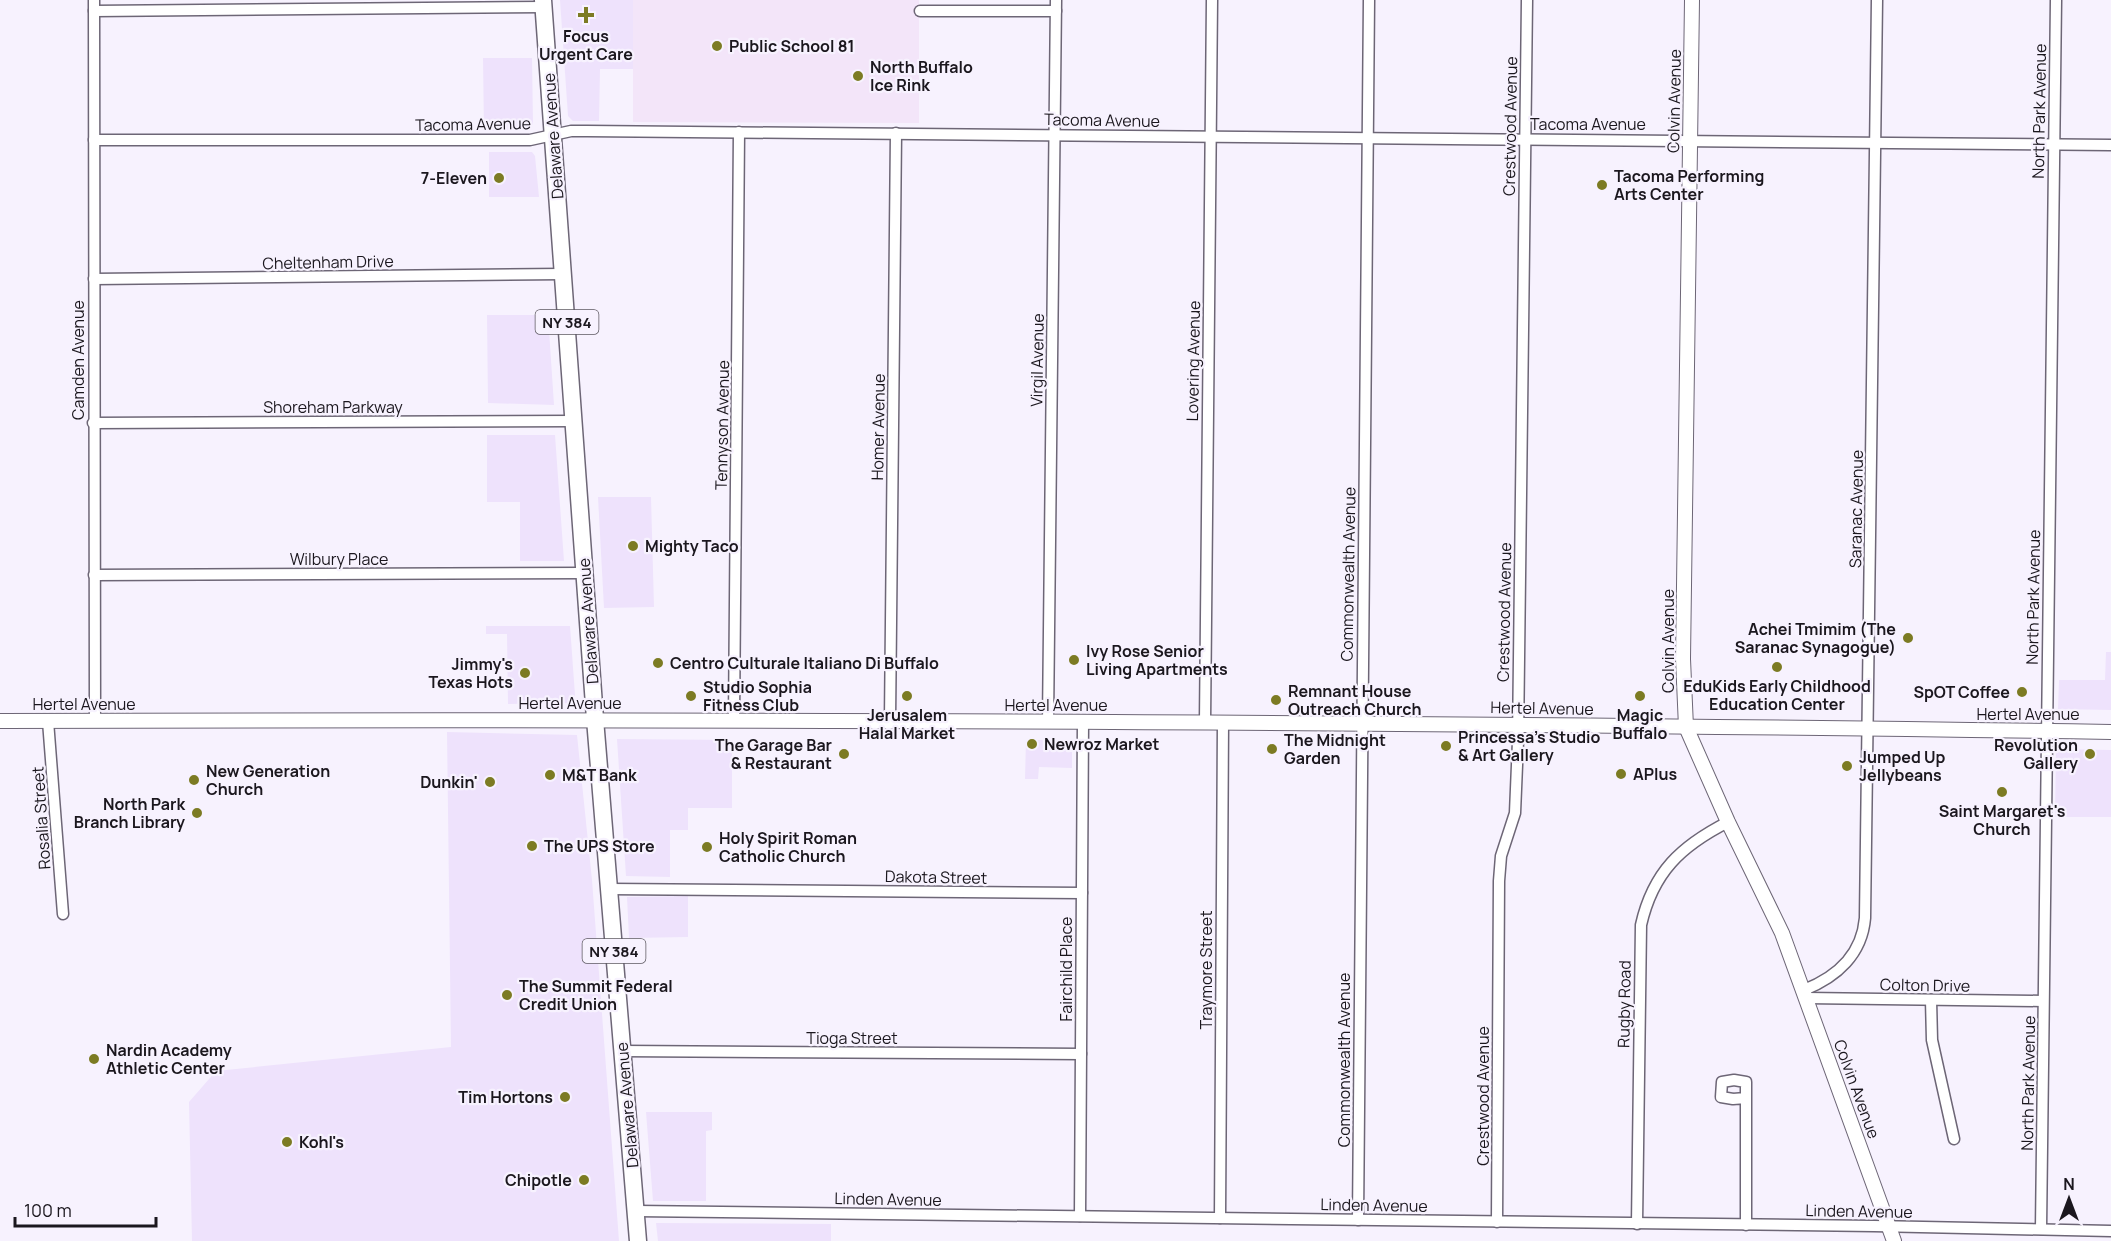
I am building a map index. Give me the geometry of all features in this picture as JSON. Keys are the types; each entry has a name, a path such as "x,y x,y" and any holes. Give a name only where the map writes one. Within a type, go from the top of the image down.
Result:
{"main road":[{"name":"Delaware Avenue","path":"544,3 595,719 638,1241"}],"street":[{"name":"Lovering Avenue","path":"1205,722 1212,0"},
{"name":"Commonwealth Avenue","path":"1358,1220 1369,0"},
{"name":"Crestwood Avenue","path":"1497,1222 1498,881 1501,856 1515,813 1518,724 1527,0"},
{"name":"Colvin Avenue","path":"1692,0 1683,659 1686,727 1728,822 1782,933 1894,1241"},
{"name":"Saranac Avenue","path":"1805,994 1843,966 1854,953 1863,931 1868,729 1877,0"},
{"name":"North Park Avenue","path":"2041,1229 2056,0"},
{"path":"94,6 544,3"},
{"path":"920,11 1056,5"},
{"name":"Virgil Avenue","path":"1048,721 1056,5"},
{"name":"Camden Avenue","path":"94,6 95,720"},
{"name":"Tacoma Avenue","path":"94,140 530,140 571,131 2111,145"},
{"name":"Tennyson Avenue","path":"734,720 739,132"},
{"name":"Homer Avenue","path":"890,720 896,133"},
{"name":"Cheltenham Drive","path":"93,279 563,274"},
{"name":"Shoreham Parkway","path":"93,423 574,421"},
{"name":"Wilbury Place","path":"94,575 585,573"},
{"name":"Hertel Avenue","path":"0,721 595,719 1083,721 2111,732"},
{"name":"Rosalia Street","path":"48,721 63,914"},
{"name":"Fairchild Place","path":"1080,1216 1083,721"},
{"name":"Traymore Street","path":"1220,1218 1223,722"},
{"name":"Rugby Road","path":"1637,1224 1641,925 1650,896 1666,868 1690,844 1728,822"},
{"name":"Dakota Street","path":"609,890 1082,893"},
{"name":"Colton Drive","path":"1805,994 1931,1000 2043,1001"},
{"path":"1931,1000 1932,1040 1954,1139"},
{"name":"Tioga Street","path":"622,1051 1081,1054"},
{"path":"1746,1098 1746,1225"},
{"name":"Linden Avenue","path":"636,1211 1889,1226 2111,1231"}],"shaded area":[{"path":"560,0 633,0 633,69 600,69 599,121 573,121 568,116"},
{"path":"633,0 919,0 919,123 633,122"},
{"path":"483,58 532,58 533,124 529,129 484,131"},
{"path":"489,152 532,152 535,156 539,197 489,197"},
{"path":"487,315 548,315 554,405 488,403"},
{"path":"487,435 555,435 564,561 520,561 520,502 487,502"},
{"path":"598,497 651,497 654,607 604,608"},
{"path":"486,626 570,626 574,700 570,703 508,704 507,634 486,634"},
{"path":"2106,652 2111,652 2111,710 2058,709 2059,680 2105,680"},
{"path":"447,732 577,735 592,880 619,1241 192,1241 189,1102 216,1071 451,1047"},
{"path":"617,739 732,740 732,808 688,808 688,830 670,830 670,877 626,876"},
{"path":"1026,740 1072,740 1072,768 1039,767 1038,779 1025,779"},
{"path":"2056,749 2111,750 2111,817 2055,817"},
{"path":"688,896 688,937 629,938 627,897"},
{"path":"646,1112 712,1112 712,1130 706,1131 706,1201 653,1201"},
{"path":"656,1223 831,1224 831,1241 658,1241"}],"place":[{"name":"Focus Urgent Care","path":"586,15"},
{"name":"Public School 81","path":"717,46"},
{"name":"North Buffalo Ice Rink","path":"858,76"},
{"name":"7-Eleven","path":"499,178"},
{"name":"Tacoma Performing Arts Center","path":"1602,185"},
{"name":"Mighty Taco","path":"633,546"},
{"name":"Achei Tmimim (The Saranac Synagogue)","path":"1908,638"},
{"name":"Ivy Rose Senior Living Apartments","path":"1074,660"},
{"name":"Centro Culturale Italiano Di Buffalo","path":"658,663"},
{"name":"EduKids Early Childhood Education Center","path":"1777,667"},
{"name":"Jimmy's Texas Hots","path":"525,673"},
{"name":"SpOT Coffee","path":"2022,692"},
{"name":"Studio Sophia Fitness Club","path":"691,696"},
{"name":"Jerusalem Halal Market","path":"907,696"},
{"name":"Magic Buffalo","path":"1640,696"},
{"name":"Remnant House Outreach Church","path":"1276,700"},
{"name":"Newroz Market","path":"1032,744"},
{"name":"Princessa's Studio & Art Gallery","path":"1446,746"},
{"name":"The Midnight Garden","path":"1272,749"},
{"name":"The Garage Bar & Restaurant","path":"844,754"},
{"name":"Revolution Gallery","path":"2090,754"},
{"name":"Jumped Up Jellybeans","path":"1847,766"},
{"name":"APlus","path":"1621,774"},
{"name":"M&T Bank","path":"550,775"},
{"name":"New Generation Church","path":"194,780"},
{"name":"Dunkin'","path":"490,782"},
{"name":"Saint Margaret's Church","path":"2002,792"},
{"name":"North Park Branch Library","path":"197,813"},
{"name":"The UPS Store","path":"532,846"},
{"name":"Holy Spirit Roman Catholic Church","path":"707,847"},
{"name":"The Summit Federal Credit Union","path":"507,995"},
{"name":"Nardin Academy Athletic Center","path":"94,1059"},
{"name":"Tim Hortons","path":"565,1097"},
{"name":"Kohl's","path":"287,1142"},
{"name":"Chipotle","path":"584,1180"}]}
